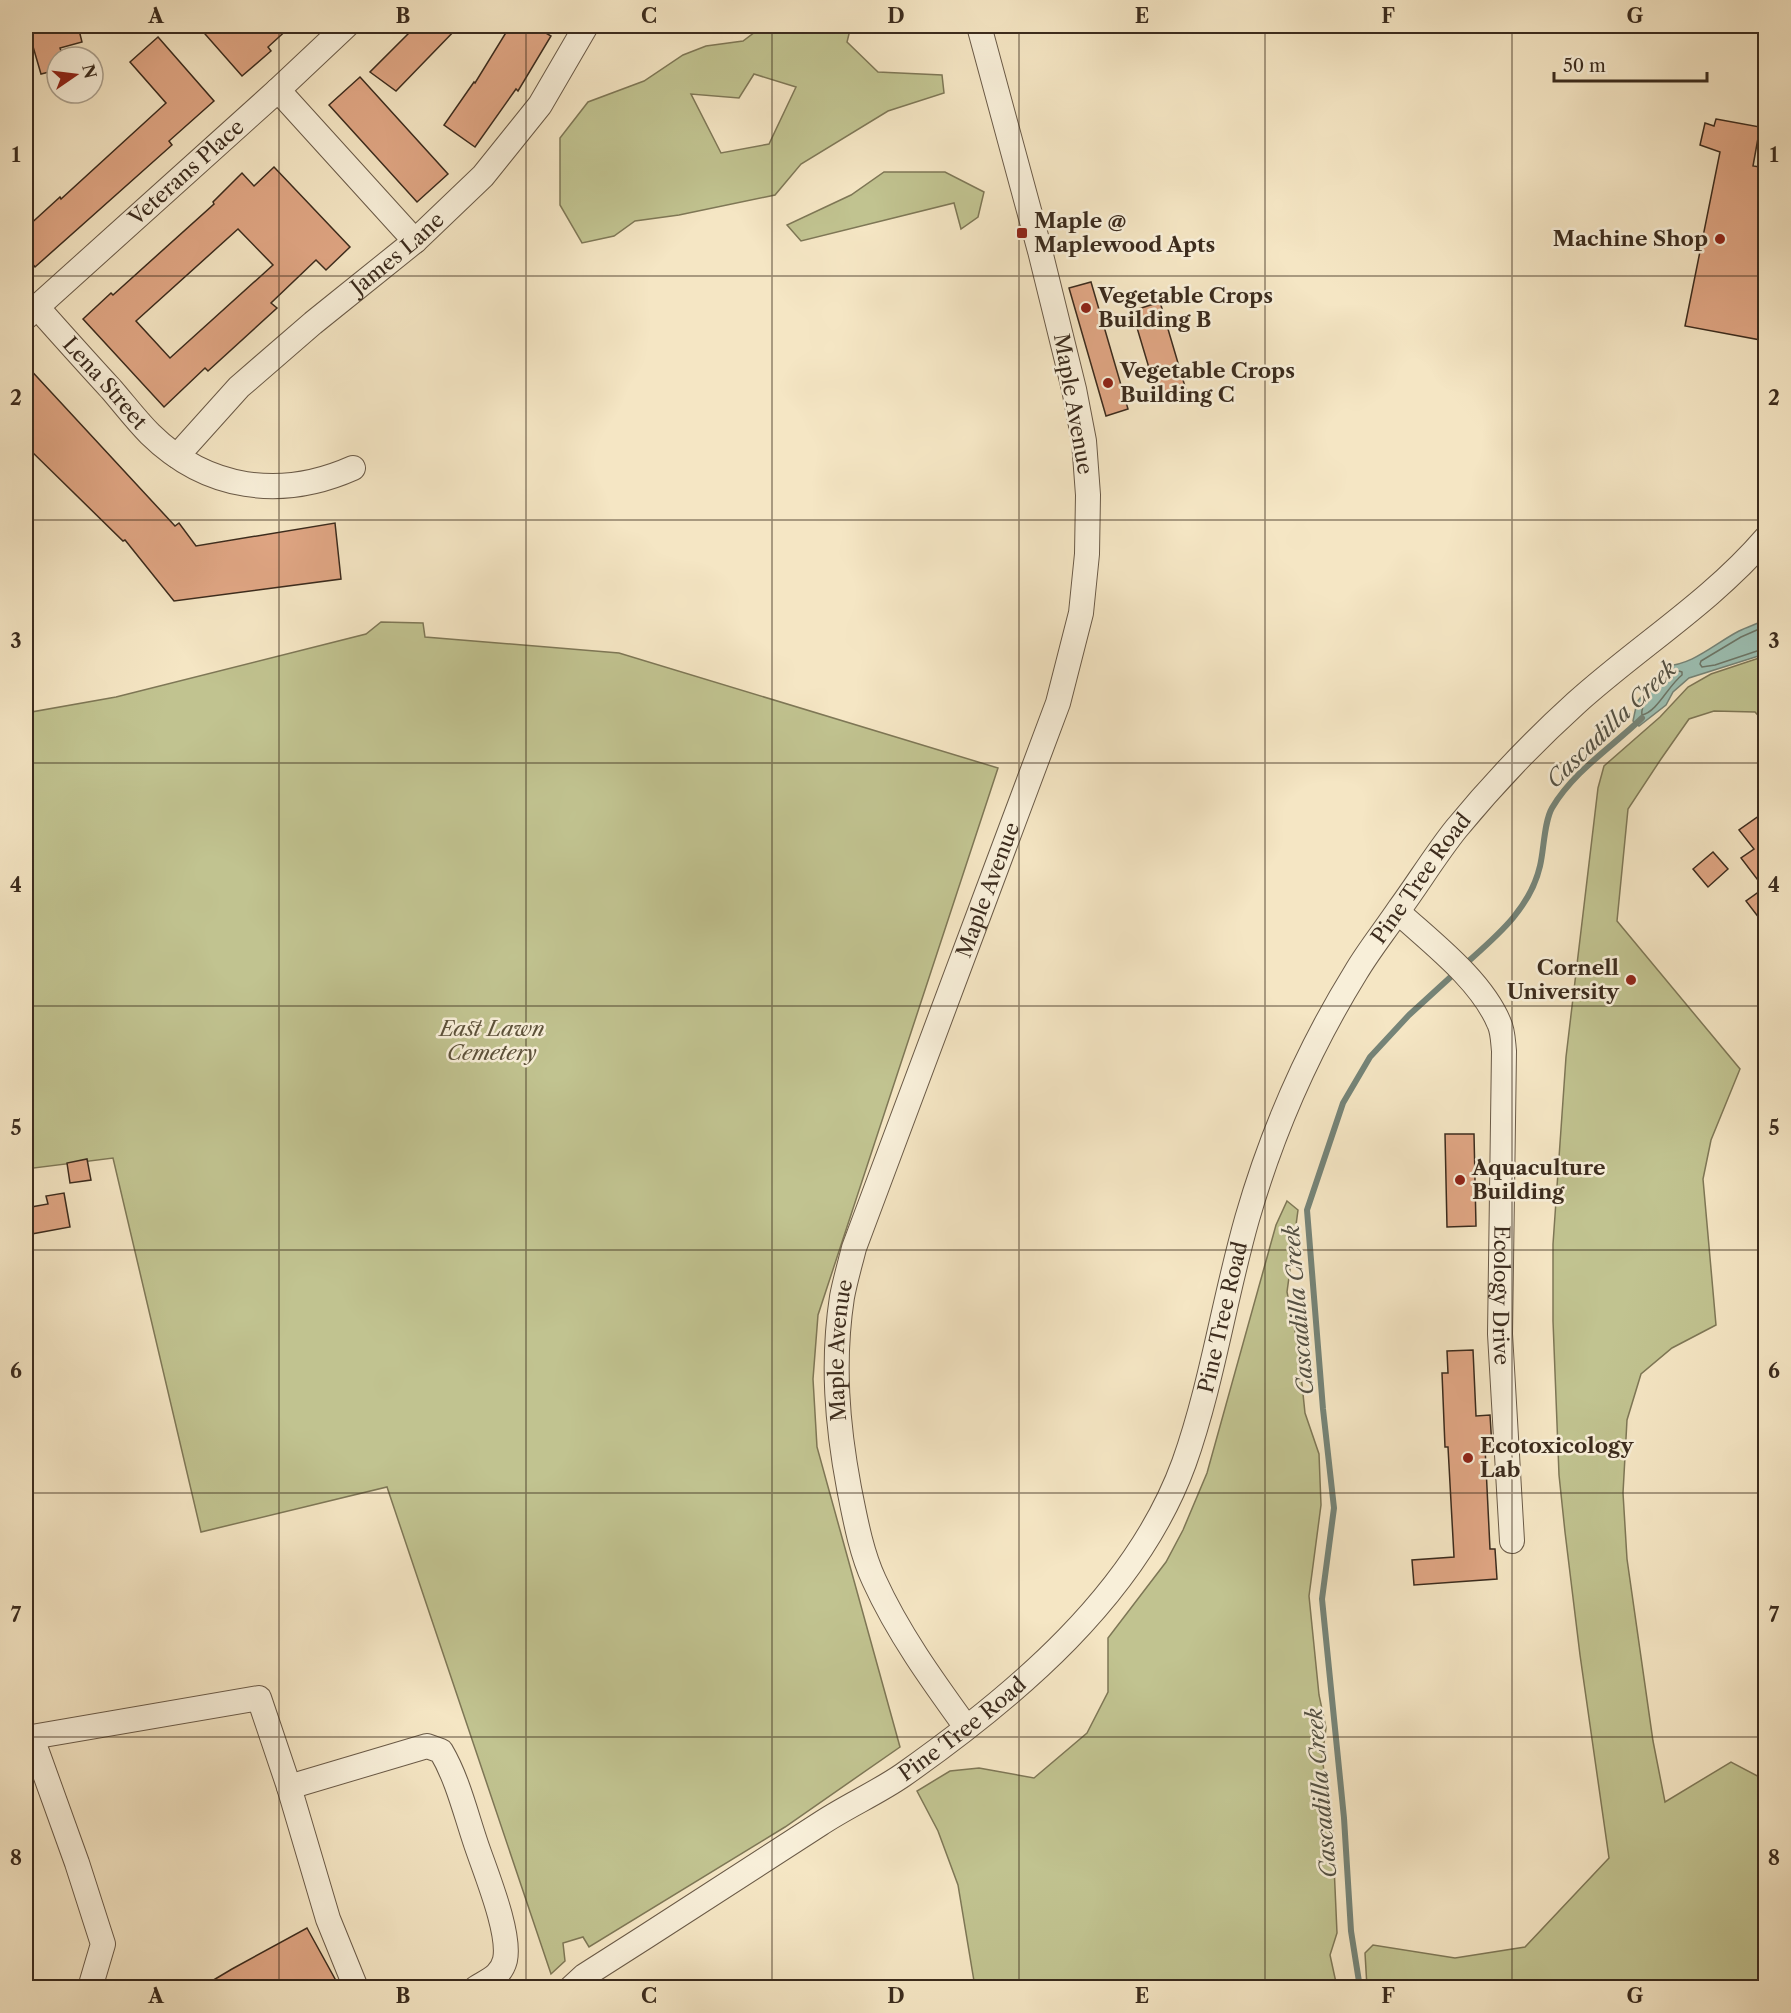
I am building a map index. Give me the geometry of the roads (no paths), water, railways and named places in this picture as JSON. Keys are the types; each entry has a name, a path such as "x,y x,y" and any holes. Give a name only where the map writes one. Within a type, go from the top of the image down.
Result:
{"street":[{"name":"Veterans Place","path":"31,312 346,26"},
{"name":"James Lane","path":"177,456 239,387 313,323 415,241 483,176 540,105 586,26"},
{"name":"Maple Avenue","path":"966,1727 894,1621 873,1578 855,1518 841,1448 836,1395 837,1347 843,1296 854,1248 1058,704 1081,613 1088,554 1088,495 1084,441 1074,390 1040,251 979,26"},
{"path":"278,90 415,241"},
{"name":"Lena Street","path":"31,312 151,434 177,456 200,470 227,481 254,486 283,486 310,483 353,468"},
{"name":"Pine Tree Road","path":"571,1988 584,1976 836,1813 900,1777 1023,1681 1088,1619 1123,1576 1147,1541 1184,1465 1197,1424 1248,1217 1278,1128 1315,1042 1358,969 1453,832 1513,763 1578,701 1727,578 1766,538"},
{"name":"Ecology Drive","path":"1398,912 1474,985 1491,1006 1501,1026 1504,1051 1500,1334 1512,1541"},
{"path":"90,1988 103,1944 77,1863 29,1738 259,1698 289,1787 328,1919 356,1988"},
{"path":"289,1787 426,1746 441,1751 453,1775 498,1910 504,1935 505,1959 501,1970 495,1977 476,1988"}],"water":[{"path":"1765,620 1765,654 1689,678 1673,692 1666,705 1639,726 1633,721 1637,702 1665,666 1694,658 1739,631"}],"waterway":[{"name":"Cascadilla Creek","path":"1463,966 1509,922 1528,896 1540,866 1549,814 1561,795 1582,771 1642,718"},
{"name":"Cascadilla Creek","path":"1360,1988 1351,1931 1344,1818 1322,1599 1334,1508 1323,1409 1307,1210 1343,1103 1370,1057 1409,1015 1455,973"}],"place":[{"name":"Maple @ Maplewood Apts","path":"1022,233"},
{"name":"Machine Shop","path":"1720,239"},
{"name":"Vegetable Crops Building B","path":"1086,308"},
{"name":"Vegetable Crops Building C","path":"1108,383"},
{"name":"Cornell University","path":"1631,980"},
{"name":"Aquaculture Building","path":"1460,1180"},
{"name":"Ecotoxicology Lab","path":"1468,1458"}],"park label":[{"name":"East Lawn Cemetery","path":"492,1041"}]}
